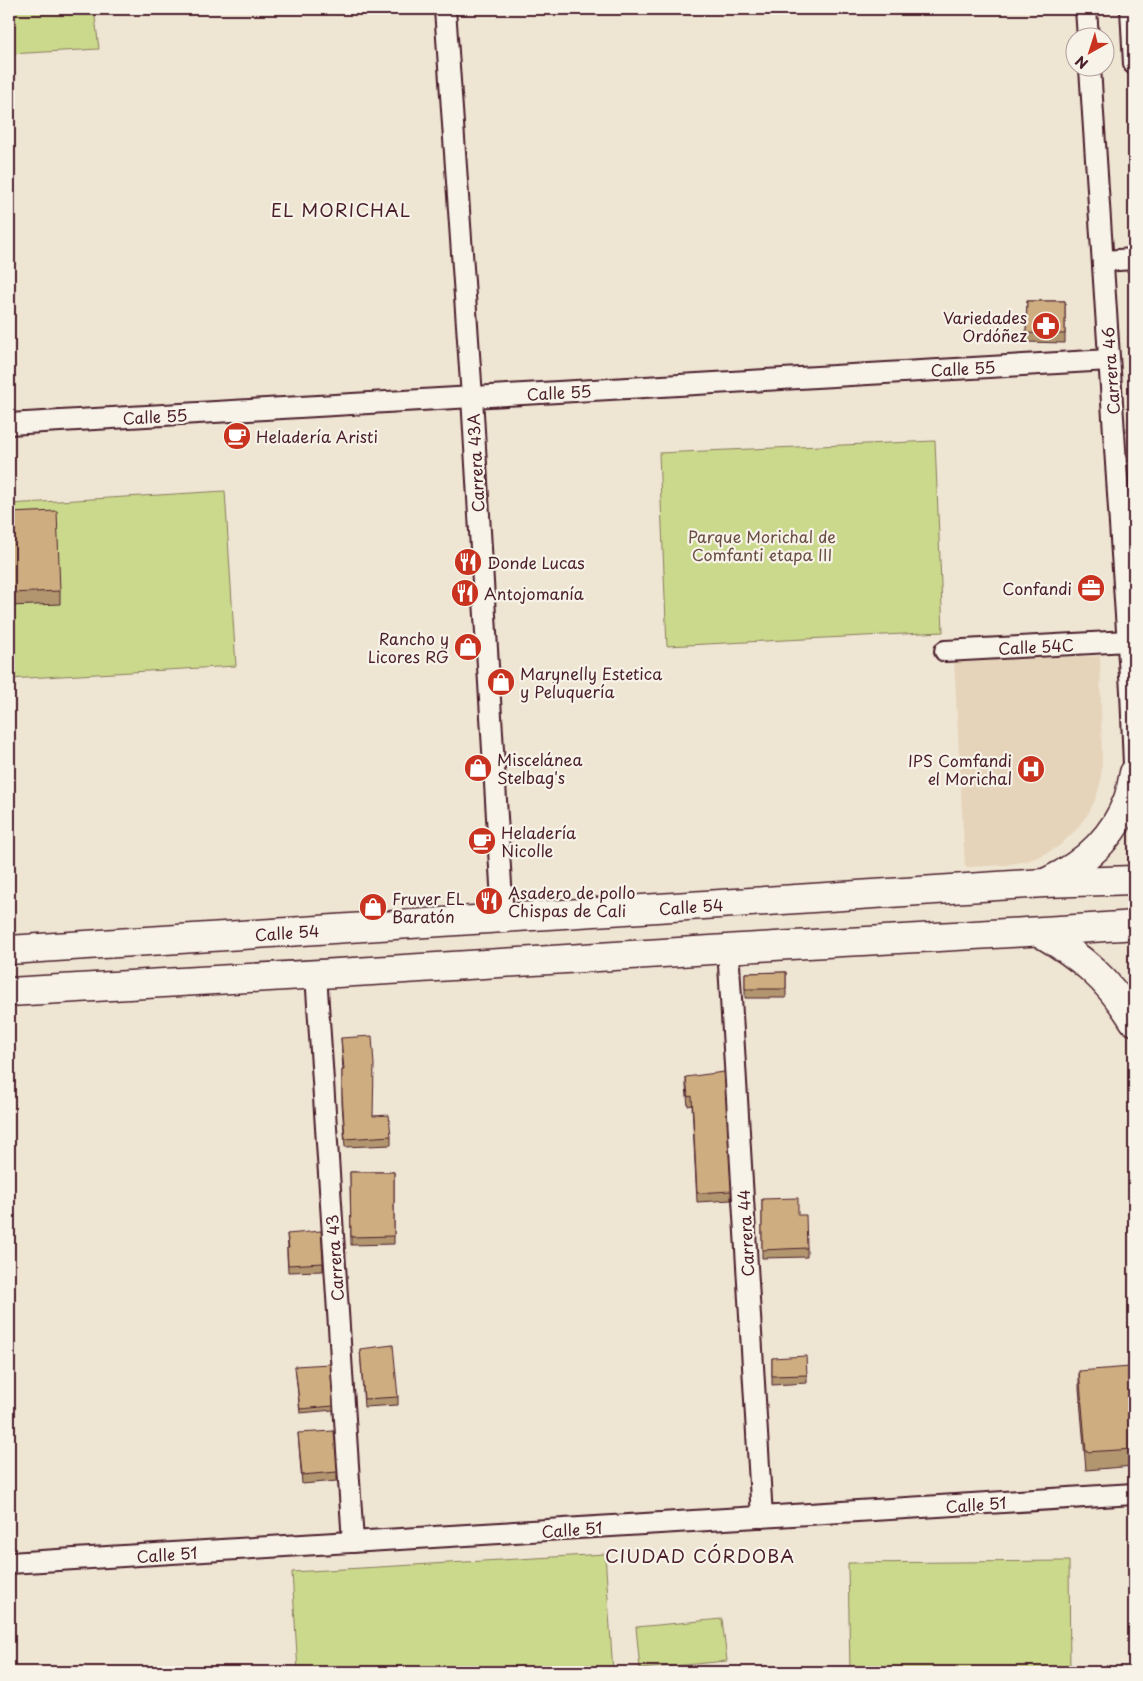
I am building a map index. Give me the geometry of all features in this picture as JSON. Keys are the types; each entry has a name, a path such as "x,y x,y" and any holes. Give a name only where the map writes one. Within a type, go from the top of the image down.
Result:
{"main road":[{"path":"1044,883 1076,866 1098,847 1115,825 1128,800 1134,773"},
{"name":"Calle 54","path":"9,950 1044,883 1134,880"},
{"path":"9,992 1134,925"},
{"path":"1039,932 1077,956 1097,973 1123,1003 1134,1021"}],"street":[{"name":"Carrera 43A","path":"445,9 472,397 503,918"},
{"path":"1086,9 1087,28"},
{"path":"1131,9 1134,64"},
{"name":"Carrera 46","path":"1091,78 1128,642 1134,765"},
{"path":"1103,261 1134,259"},
{"name":"Calle 55","path":"9,424 1109,360"},
{"name":"Calle 54C","path":"945,651 1128,642"},
{"name":"Carrera 44","path":"728,948 762,1517"},
{"name":"Carrera 43","path":"316,974 353,1542"},
{"name":"Calle 51","path":"9,1564 1134,1494"}],"shaded area":[{"name":"IPS Comfandi el Morichal","path":"1100,656 1101,780 1096,798 1088,814 1075,831 1059,846 1043,855 1027,861 1006,865 965,867 954,660"}],"green space":[{"path":"9,9 94,9 99,49 9,54"},
{"name":"Parque Morichal de Comfanti etapa III","path":"935,441 943,632 667,646 659,453"},
{"path":"225,491 236,666 9,679 9,504"},
{"path":"605,1554 613,1672 298,1672 292,1572"},
{"path":"1069,1561 1070,1672 850,1672 848,1563"},
{"path":"722,1619 727,1661 640,1669 636,1627"}],"building":[{"name":"Variedades Ordóñez","path":"1027,301 1065,301 1065,334 1026,333"},
{"path":"57,511 60,591 9,593 9,513"},
{"path":"786,972 786,989 745,989 745,973"},
{"path":"372,1036 374,1065 373,1116 389,1115 391,1136 345,1139 342,1094 342,1070 344,1070 341,1038"},
{"path":"724,1072 731,1191 697,1193 692,1096 688,1097 686,1077"},
{"path":"350,1172 394,1172 394,1236 351,1237"},
{"path":"798,1198 798,1215 806,1215 807,1248 762,1250 762,1199"},
{"path":"321,1231 323,1263 288,1265 287,1248 289,1248 287,1234"},
{"path":"393,1345 398,1397 364,1399 360,1349"},
{"path":"806,1356 807,1375 772,1376 772,1358"},
{"path":"330,1364 333,1406 300,1409 295,1366"},
{"path":"1130,1367 1134,1418 1134,1449 1086,1452 1079,1371"},
{"path":"334,1431 337,1472 302,1475 298,1433"}],"place":[{"name":"Variedades Ordóñez","path":"1046,326"},
{"name":"Heladería Aristi","path":"237,436"},
{"name":"Donde Lucas","path":"468,562"},
{"name":"Confandi","path":"1091,588"},
{"name":"Antojomanía","path":"465,593"},
{"name":"Rancho y Licores RG","path":"468,647"},
{"name":"Marynelly Estetica y Peluquería","path":"501,682"},
{"name":"Miscelánea Stelbag's","path":"478,768"},
{"name":"IPS Comfandi el Morichal","path":"1031,769"},
{"name":"Heladería Nicolle","path":"482,841"},
{"name":"Asadero de pollo Chispas de Cali","path":"489,901"},
{"name":"Fruver EL Baratón","path":"373,907"}],"district":[{"name":"EL MORICHAL","path":"341,209"},
{"name":"CIUDAD CÓRDOBA","path":"700,1555"}]}
